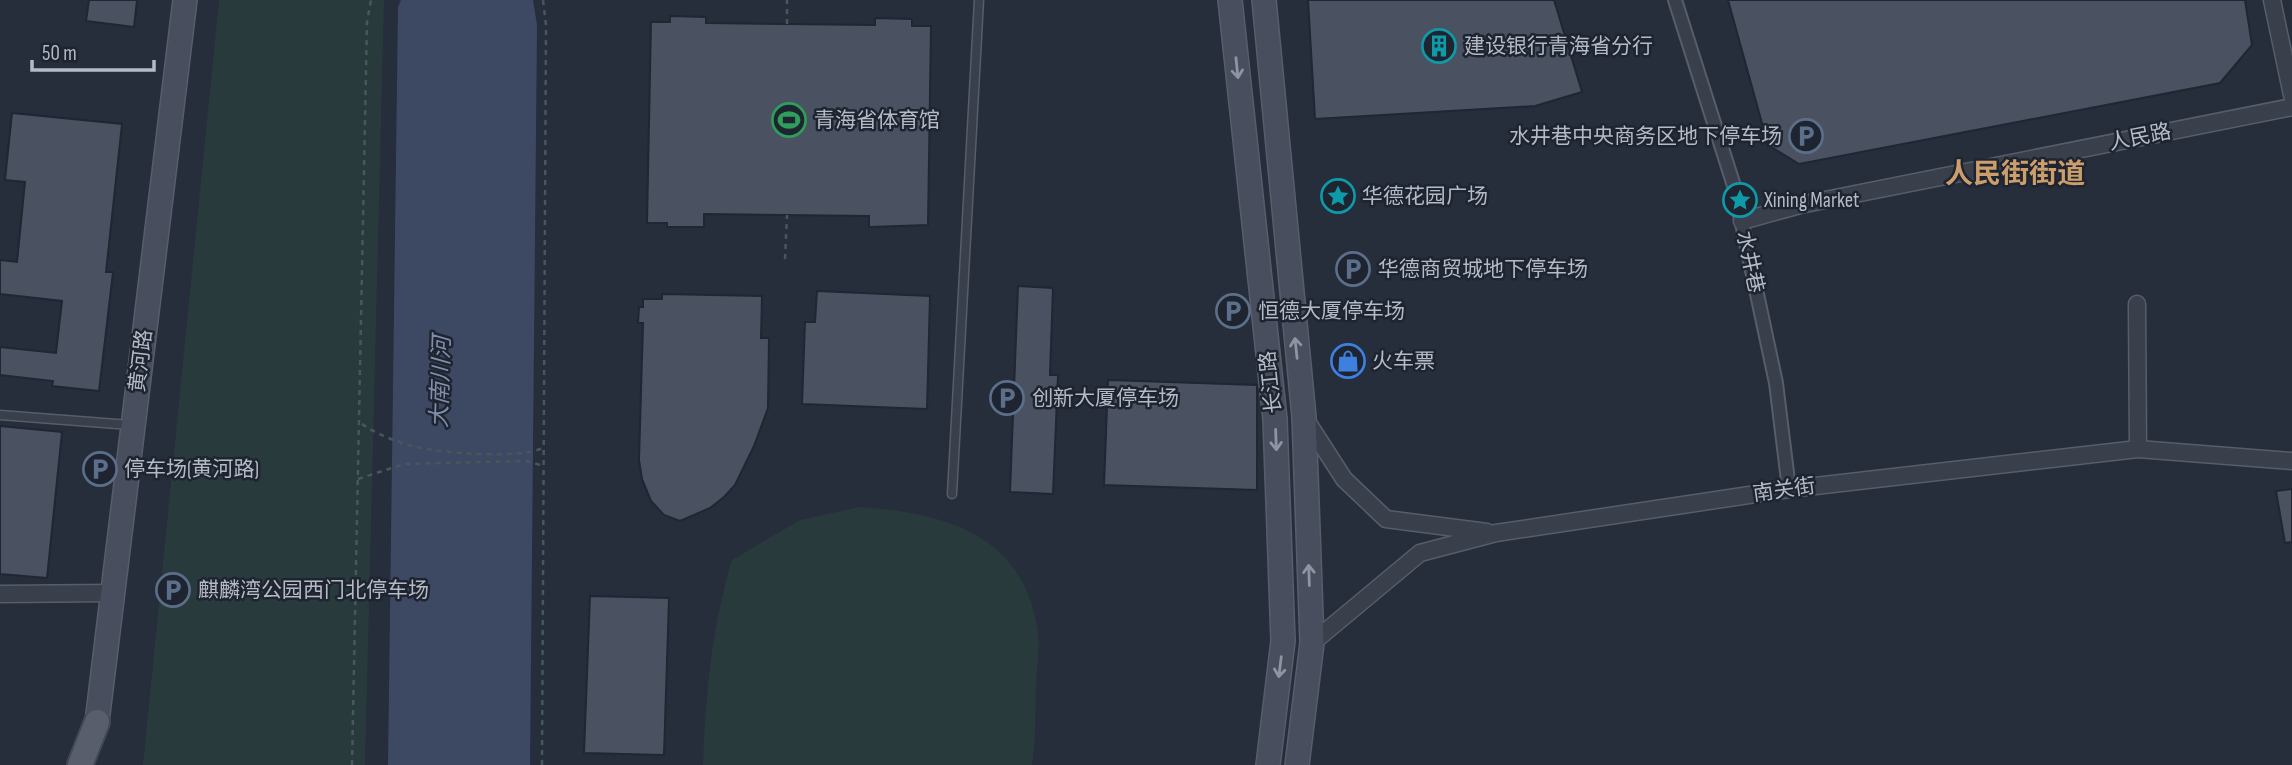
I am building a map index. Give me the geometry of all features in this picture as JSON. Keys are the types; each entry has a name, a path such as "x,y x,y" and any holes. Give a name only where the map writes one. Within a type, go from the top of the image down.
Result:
{"main road":[{"name":"黄河路","path":"97,722 185,0"},
{"name":"长江路","path":"1230,0 1275,419 1283,642 1268,765"},
{"name":"长江路","path":"1264,0 1304,416 1312,643 1297,765"},
{"path":"80,765 97,722"},
{"path":"93,765 97,722"}],"street":[{"name":"水井巷","path":"1675,0 1734,186 1776,383 1789,489"},
{"path":"2272,0 2292,95"},
{"name":"人民路","path":"1742,221 1800,205 2292,107"},
{"path":"2137,304 2138,449"},
{"path":"1304,416 1344,479 1387,519 1496,533"},
{"name":"南关街","path":"1312,643 1420,553 1496,533 1789,489 2138,449 2292,461"},
{"path":"0,594 112,593"}],"lane":[{"path":"952,494 979,0"},
{"path":"0,415 133,425"}],"path":[{"path":"352,765 361,424 367,22 371,0"},
{"path":"542,765 546,25 543,0"},
{"path":"787,0 787,24"},
{"path":"785,259 787,215"},
{"path":"361,424 376,433 418,447 507,453 540,450 545,447"},
{"path":"460,451 460,462"},
{"path":"507,453 508,462"},
{"path":"358,479 404,464 508,462 537,463 545,466"}],"shaded area":[{"path":"219,0 384,0 365,765 143,765"},
{"path":"860,507 922,515 950,523 976,535 998,551 1016,572 1030,599 1039,638 1032,765 703,765 711,661 719,610 732,560 800,520"}],"water":[{"name":"大南川河","path":"401,0 533,0 537,25 530,765 388,765 398,7"}],"building":[{"path":"89,0 137,0 134,27 86,21"},
{"name":"建设银行青海省分行","path":"1308,0 1554,0 1582,92 1535,106 1315,119"},
{"path":"1728,0 2245,0 2252,45 2220,83 1799,164 1768,145"},
{"name":"青海省体育馆","path":"670,16 706,17 706,23 875,25 875,18 912,19 912,26 931,26 928,225 869,227 869,216 704,214 704,227 667,227 667,223 647,223 651,22 670,22"},
{"path":"12,113 122,124 106,272 113,272 99,391 52,386 53,381 0,375 0,347 56,353 62,301 0,294 0,260 17,262 25,182 5,180"},
{"path":"1018,286 1053,288 1050,375 1058,375 1053,494 1010,492"},
{"path":"817,291 930,296 927,409 802,404 805,322 815,322"},
{"path":"662,294 762,296 761,338 769,338 768,408 754,446 735,485 724,497 710,508 680,521 664,515 651,501 642,479 639,460 643,323 638,323 639,307 643,307 643,299 662,299"},
{"path":"1108,380 1257,385 1257,490 1104,485"},
{"path":"0,426 62,432 47,578 0,574"},
{"path":"2292,489 2292,542 2285,543 2276,491"},
{"path":"590,596 669,598 664,755 584,753"}],"place":[{"name":"建设银行青海省分行","path":"1439,46"},
{"name":"青海省体育馆","path":"789,120"},
{"name":"水井巷中央商务区地下停车场","path":"1806,136"},
{"name":"华德花园广场","path":"1338,196"},
{"name":"Xining Market","path":"1740,200"},
{"name":"华德商贸城地下停车场","path":"1353,269"},
{"name":"恒德大厦停车场","path":"1233,311"},
{"name":"火车票","path":"1348,361"},
{"name":"创新大厦停车场","path":"1007,398"},
{"name":"停车场(黄河路)","path":"100,469"},
{"name":"麒麟湾公园西门北停车场","path":"173,590"}],"district":[{"name":"人民街街道","path":"2015,174"}]}
